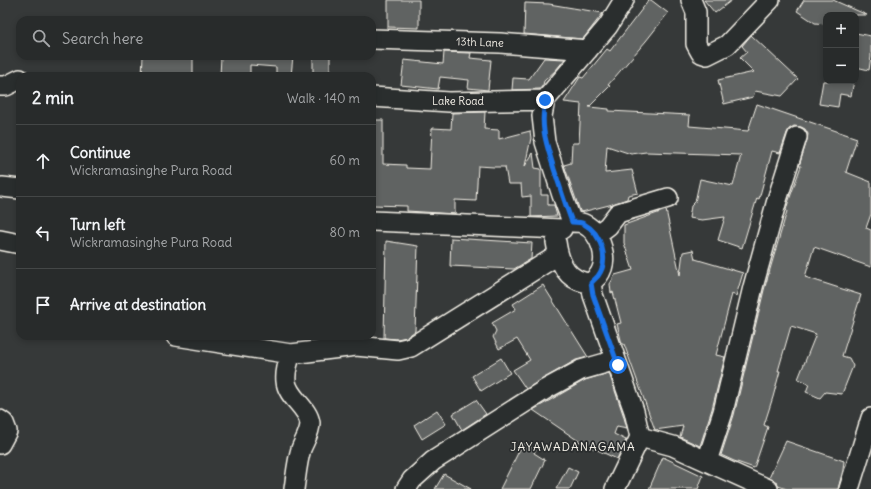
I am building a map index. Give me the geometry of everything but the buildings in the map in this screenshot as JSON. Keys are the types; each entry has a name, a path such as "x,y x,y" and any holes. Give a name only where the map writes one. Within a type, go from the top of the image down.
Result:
{"street":[{"path":"591,283 574,279 564,268 558,255 556,240 567,225 562,196 545,142 542,116 545,100 608,26 624,0"},
{"path":"691,0 696,12 696,44 701,52 707,55 727,44 770,0"},
{"name":"13th Lane","path":"376,39 500,43 588,50"},
{"path":"0,86 6,86 16,81"},
{"name":"Lake Road","path":"376,97 449,102 545,100"},
{"path":"707,461 723,412 754,280 797,138"},
{"path":"596,235 608,226 618,213 668,198"},
{"path":"376,221 567,225 583,224 594,232 601,243 603,254 599,275 591,283"},
{"path":"0,240 16,243"},
{"path":"202,340 291,354 356,346 398,350 411,347 558,255"},
{"path":"591,283 593,295 636,416 640,437 615,489"},
{"path":"291,354 286,370 286,382 292,395 303,407 310,421 310,430 301,450 294,489"},
{"path":"406,489 412,480 433,461 546,389 581,370 616,360"},
{"path":"849,489 871,418"},
{"path":"0,420 4,423 7,431 0,444"},
{"path":"640,437 673,446 768,489"}],"district":[{"name":"JAYAWADANAGAMA","path":"573,447"}],"route":[{"path":"545,100 542,116 545,142 572,222 583,224 594,232 601,243 603,254 602,265 599,275 591,283 593,295 618,365"}]}
